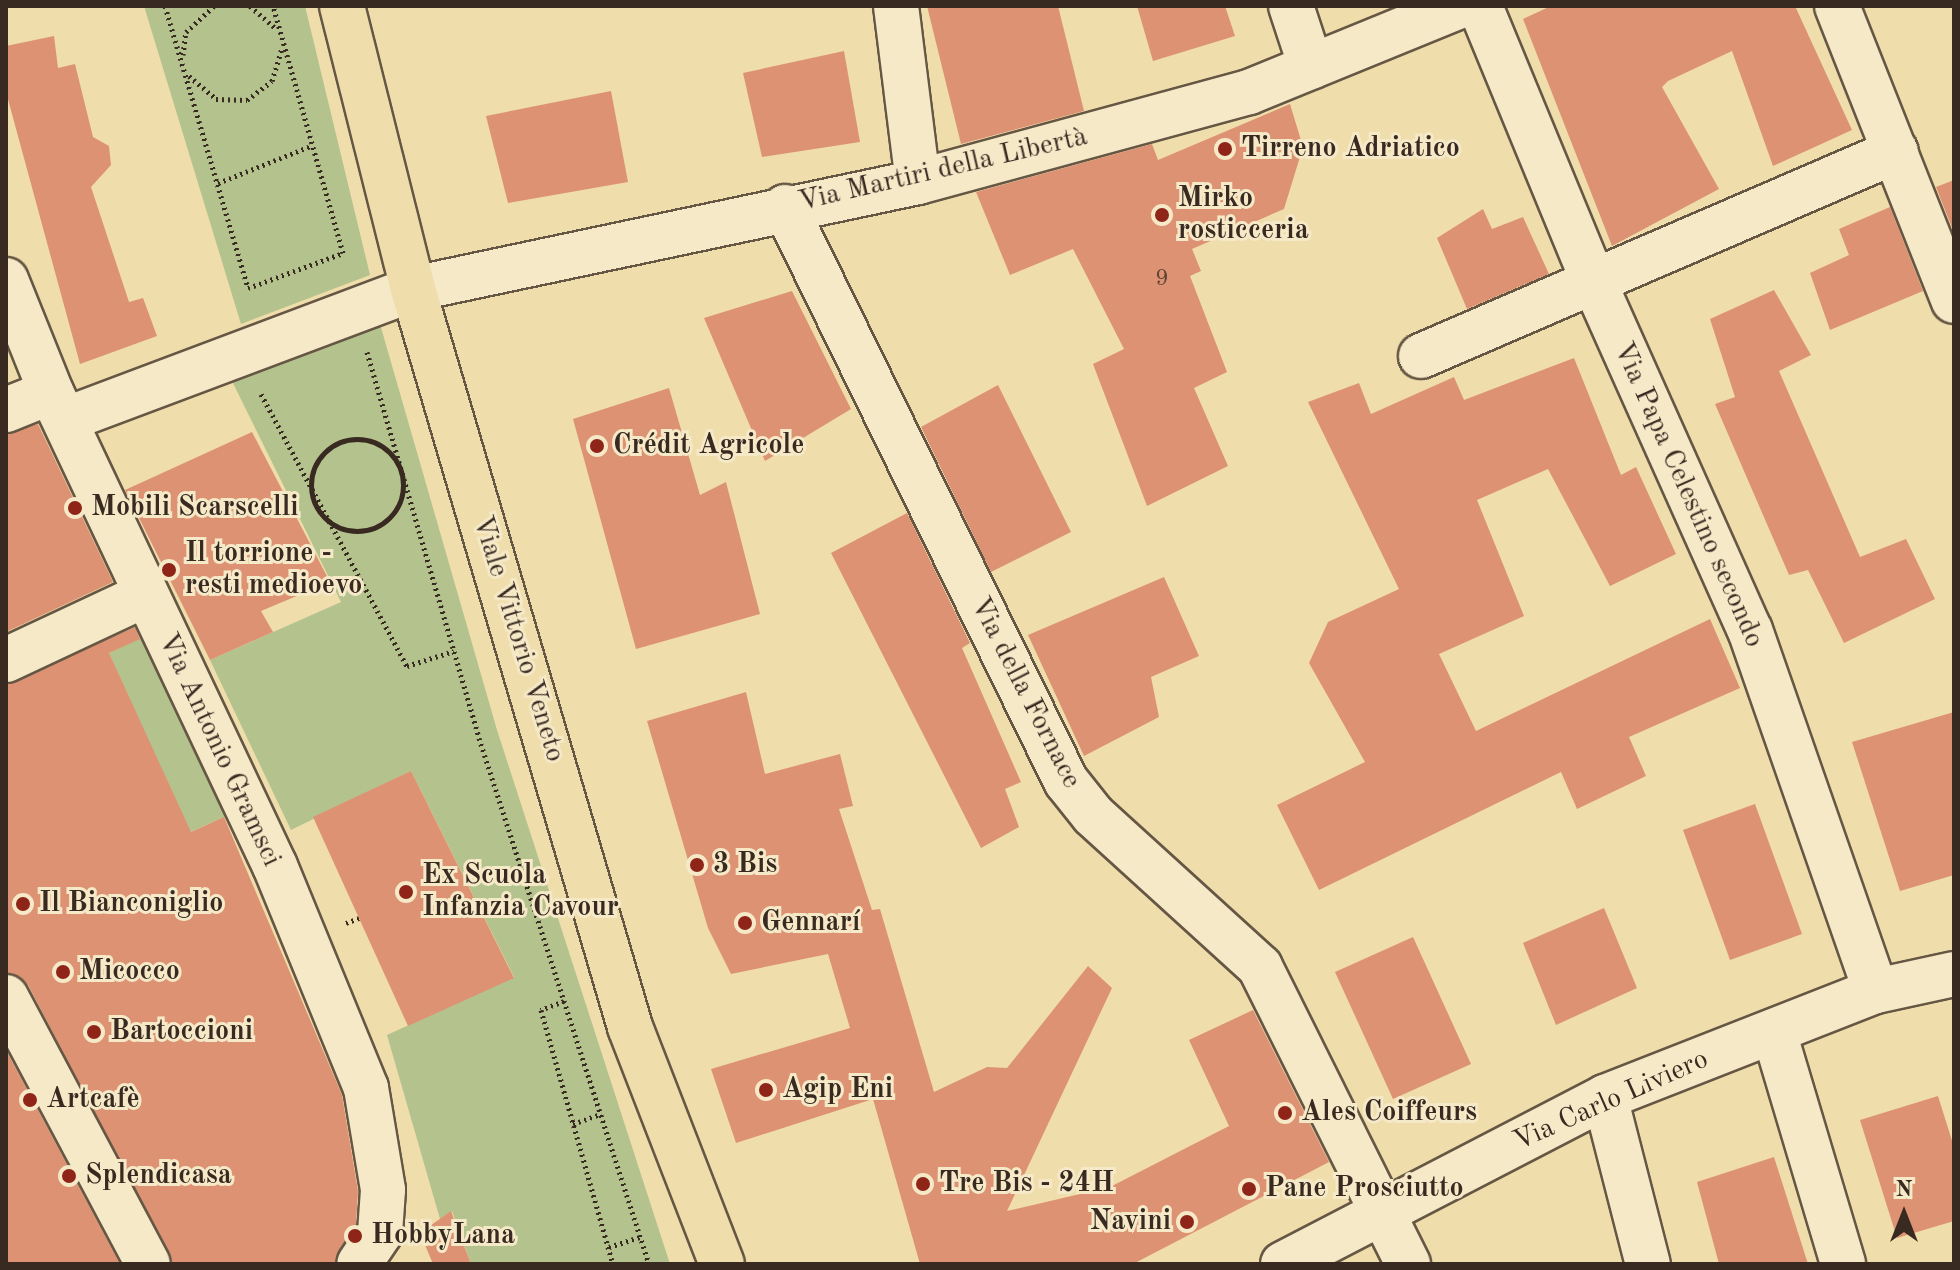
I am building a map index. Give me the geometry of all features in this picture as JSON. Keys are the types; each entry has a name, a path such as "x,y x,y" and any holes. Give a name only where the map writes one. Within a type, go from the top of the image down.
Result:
{"main road":[{"name":"Viale Vittorio Veneto","path":"342,6 413,289 630,1027 722,1264"}],"street":[{"path":"896,6 918,182"},
{"path":"1291,6 1311,67"},
{"name":"Via Martiri della Libertà","path":"6,410 59,406 413,289 785,207 918,182 1249,92 1460,6"},
{"name":"Via Papa Celestino secondo","path":"1480,6 1594,282 1750,630 1876,991"},
{"path":"1837,6 1954,301"},
{"path":"1421,356 1896,151"},
{"name":"Via della Fornace","path":"785,207 1066,781 1093,815 1260,967 1383,1208 1408,1264"},
{"name":"Via Antonio Gramsci","path":"6,280 145,595 275,866 366,1088 383,1190 369,1249"},
{"path":"6,660 145,595"},
{"name":"Via Carlo Liviero","path":"1283,1264 1383,1208 1605,1097 1876,991 1954,974"},
{"path":"6,997 148,1264"},
{"path":"1774,1032 1843,1264"},
{"path":"1605,1097 1648,1264"}],"path":[{"path":"165,6 248,288 343,253 273,6"},
{"path":"214,6 186,32 184,67 216,99 247,100 279,68 280,38 272,21 250,6"},
{"path":"218,183 311,146"},
{"path":"352,353 366,348 454,651 649,1264"},
{"path":"247,391 272,382"},
{"path":"258,387 315,504 407,666 454,651"},
{"path":"370,441 401,470 401,501 381,525 351,531 324,517 315,504 313,475 341,442 370,441"},
{"path":"346,923 359,918"},
{"path":"564,1001 541,1010 613,1264"},
{"path":"573,1124 601,1114"},
{"path":"609,1247 640,1237"}],"green space":[{"path":"144,6 305,6 370,275 241,324"},
{"path":"380,324 497,730 670,1264 471,1264 452,1211 440,1219 387,1035 514,977 411,771 291,830 210,660 341,602 230,377"},
{"path":"147,635 231,814 186,834 109,653"}],"building":[{"path":"927,6 1058,6 1084,111 961,144"},
{"path":"1137,6 1225,6 1235,36 1153,61"},
{"path":"1551,6 1795,6 1852,130 1773,166 1732,51 1668,81 1662,87 1719,189 1612,246 1523,19"},
{"path":"54,36 58,68 75,64 93,137 109,146 111,165 91,187 129,302 143,298 157,336 80,364 6,92 6,46"},
{"path":"844,51 860,142 762,157 743,73"},
{"path":"611,91 628,182 508,203 486,116"},
{"path":"1290,104 1303,147 1284,209 1192,249 1201,271 1190,276 1227,372 1194,388 1228,466 1147,506 1093,364 1124,349 1073,249 1010,275 976,192 1152,144 1158,160"},
{"path":"1954,180 1954,233 1936,187"},
{"path":"1890,207 1923,291 1830,330 1810,273 1849,255 1839,229"},
{"path":"1483,209 1492,229 1523,217 1549,274 1467,309 1437,238"},
{"path":"1774,290 1811,355 1779,371 1860,557 1906,539 1935,599 1844,643 1808,570 1789,575 1715,404 1735,397 1710,319"},
{"path":"792,291 851,409 765,461 704,318"},
{"path":"1574,358 1621,475 1636,467 1676,554 1610,586 1548,469 1477,500 1524,616 1439,654 1476,731 1710,619 1740,688 1629,737 1646,776 1577,809 1561,772 1319,890 1277,805 1365,762 1309,663 1328,622 1399,589 1308,402 1359,383 1371,414 1454,377 1464,400"},
{"path":"998,385 1071,532 991,572 921,427"},
{"path":"669,388 700,495 726,482 760,614 636,649 573,419"},
{"path":"38,424 113,582 6,632 6,434"},
{"path":"252,432 330,582 261,611 273,632 210,660 125,490"},
{"path":"907,513 970,643 962,648 1021,782 1005,789 1019,827 981,848 831,553"},
{"path":"1164,577 1199,656 1151,677 1159,717 1084,756 1028,635"},
{"path":"135,627 140,639 109,653 191,832 224,817 342,1095 358,1191 356,1225 334,1264 173,1264 28,985 6,972 6,685"},
{"path":"746,692 765,774 840,754 853,806 839,809 872,910 880,909 934,1092 987,1067 1007,1068 1088,966 1112,988 1007,1211 1110,1187 1229,1126 1189,1040 1253,1010 1329,1162 1133,1264 920,1264 873,1099 736,1143 711,1069 850,1028 828,954 731,974 708,928 647,721"},
{"path":"1954,712 1954,875 1900,891 1852,742"},
{"path":"411,771 514,978 408,1026 313,817"},
{"path":"1755,804 1802,934 1730,960 1683,830"},
{"path":"1604,908 1637,988 1556,1025 1523,943"},
{"path":"1413,937 1471,1064 1393,1099 1335,972"},
{"path":"6,1050 120,1264 6,1264"},
{"path":"1938,1096 1954,1147 1954,1221 1897,1238 1860,1120"},
{"path":"1774,1157 1808,1264 1719,1264 1697,1182"},
{"path":"451,1211 471,1264 433,1264 420,1233"}],"place":[{"name":"Tirreno Adriatico","path":"1225,149"},
{"name":"Mirko rosticceria","path":"1162,215"},
{"name":"Crédit Agricole","path":"597,446"},
{"name":"Mobili Scarscelli","path":"75,508"},
{"name":"Il torrione - resti medioevo","path":"169,570"},
{"name":"3 Bis","path":"697,865"},
{"name":"Ex Scuola Infanzia Cavour","path":"406,892"},
{"name":"Il Bianconiglio","path":"23,904"},
{"name":"Gennarí","path":"745,923"},
{"name":"Micocco","path":"63,972"},
{"name":"Bartoccioni","path":"94,1032"},
{"name":"Agip Eni","path":"766,1090"},
{"name":"Artcafè","path":"30,1100"},
{"name":"Ales Coiffeurs","path":"1285,1113"},
{"name":"Splendicasa","path":"69,1176"},
{"name":"Tre Bis - 24H","path":"923,1184"},
{"name":"Pane Prosciutto","path":"1249,1189"},
{"name":"Navini","path":"1187,1222"},
{"name":"HobbyLana","path":"355,1236"}]}
